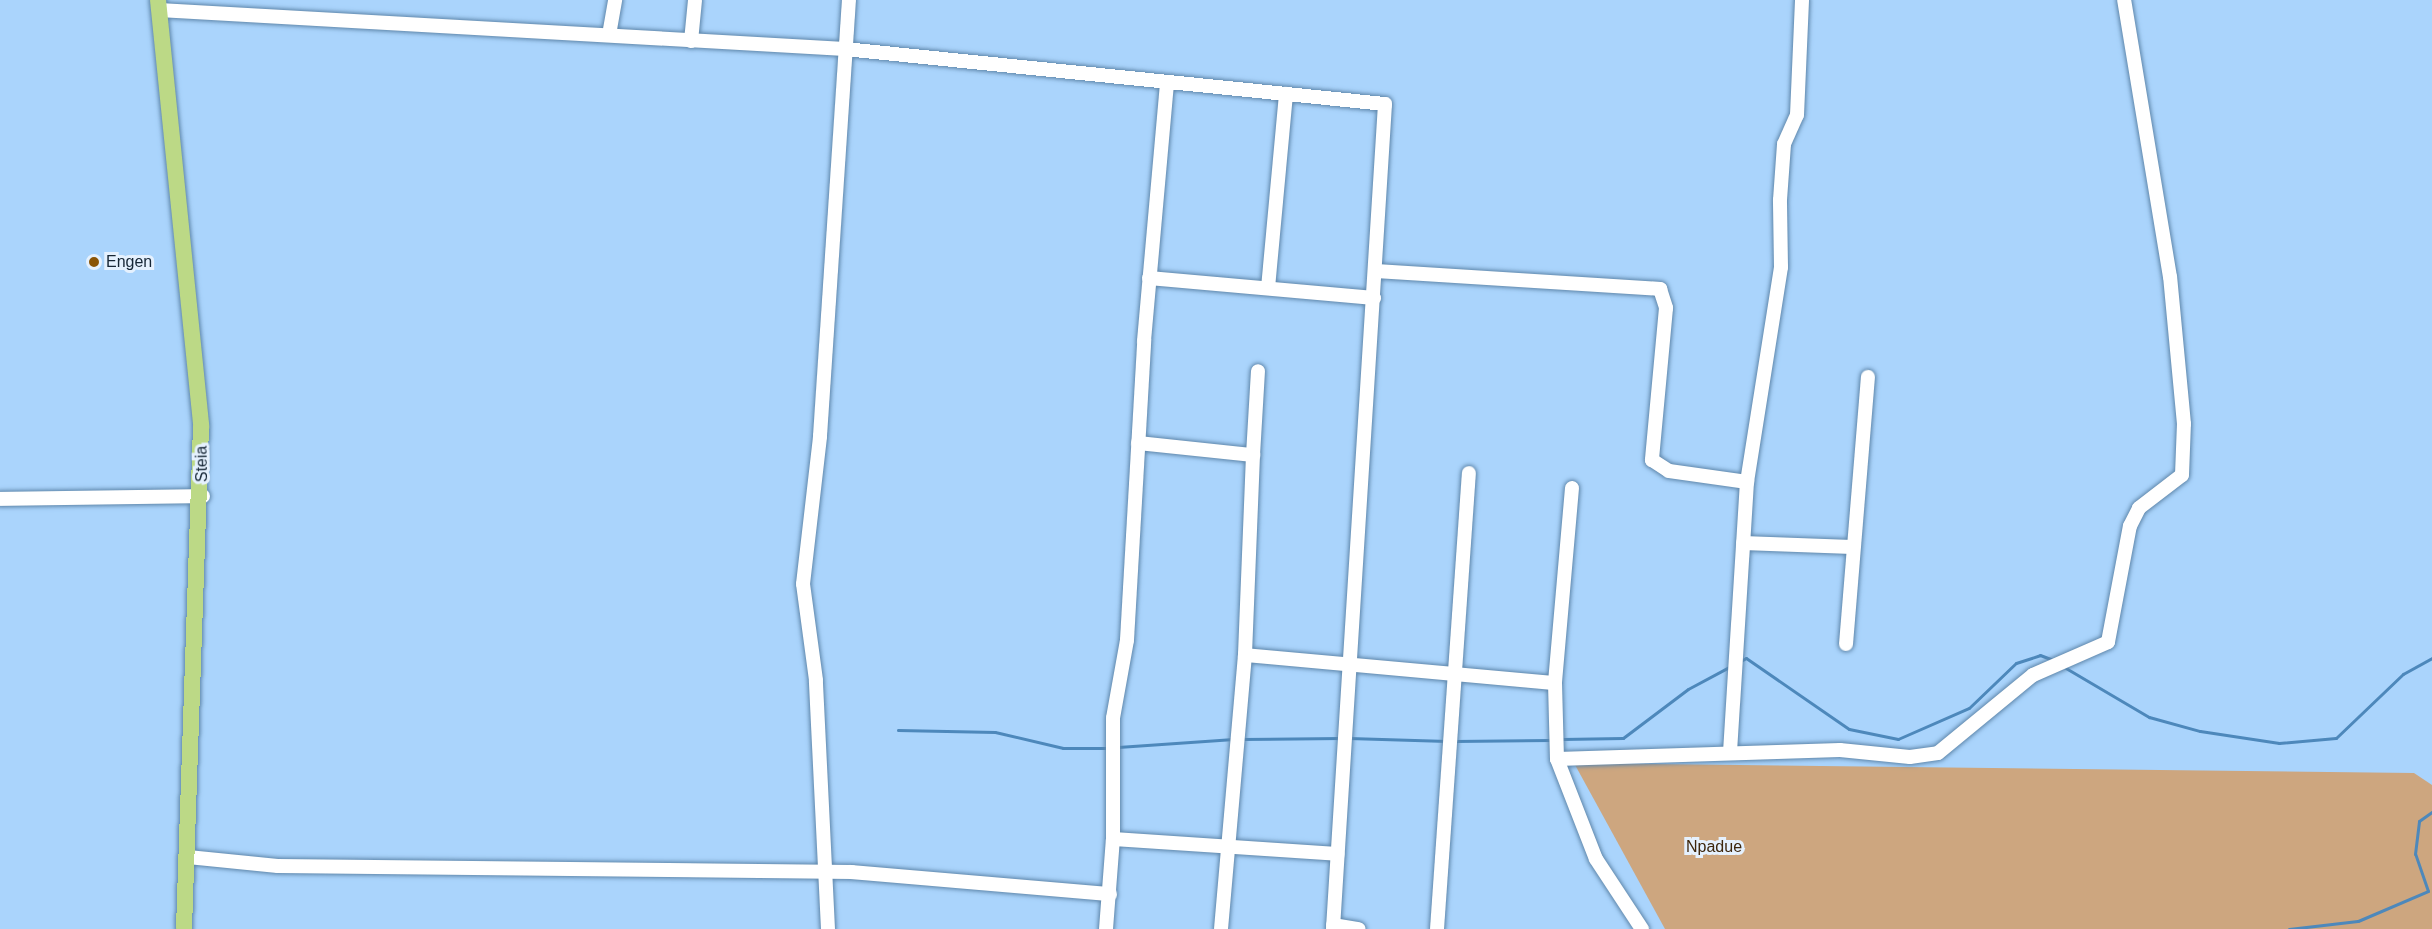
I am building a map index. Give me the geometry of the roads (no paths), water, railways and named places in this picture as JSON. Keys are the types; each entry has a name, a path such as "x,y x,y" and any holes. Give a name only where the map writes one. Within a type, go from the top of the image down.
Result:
{"main road":[{"name":"Steia","path":"158,5 199,402 203,496 184,929"}],"street":[{"path":"609,35 615,0"},
{"path":"691,41 695,0"},
{"path":"828,929 816,680 803,585 820,436 849,0"},
{"path":"1730,752 1747,482 1781,267 1780,200 1784,144 1797,115 1802,0"},
{"path":"1557,759 1840,750 1910,757 1938,753 2033,675 2112,637 2130,526 2139,508 2179,483 2183,434 2170,277 2124,0"},
{"path":"158,5 691,41 845,49 1385,104 1376,271 1347,662 1333,927 1359,929"},
{"path":"1106,929 1113,839 1113,718 1127,640 1149,278 1167,83"},
{"path":"1268,288 1286,94"},
{"path":"1376,271 1660,289 1666,308 1652,460 1669,471 1747,482"},
{"path":"1149,278 1374,298"},
{"path":"1221,929 1245,655 1258,372"},
{"path":"1846,644 1852,547 1868,377"},
{"path":"1138,443 1253,455"},
{"path":"1437,929 1451,670 1469,473"},
{"path":"1572,488 1555,683 1557,759 1596,859 1642,929"},
{"path":"0,499 203,496"},
{"path":"1743,543 1852,547"},
{"path":"1245,655 1451,670 1555,683"},
{"path":"1113,839 1337,854"},
{"path":"188,857 278,866 827,871 1110,894"}],"waterway":[{"path":"1739,662 1746,658 1849,729 1898,739 1969,708 2016,663 2040,655 2053,660"},
{"path":"2064,667 2149,717 2200,731 2279,743 2336,738 2403,674 2432,658"},
{"path":"1562,739 1623,738 1688,689 1731,666"},
{"path":"898,730 995,732 1063,748 1109,748"},
{"path":"1241,739 1342,738"},
{"path":"1349,738 1447,741"},
{"path":"1118,747 1234,739"},
{"path":"1454,741 1552,740"},
{"path":"2289,929 2358,921 2428,891 2415,854 2419,821 2432,812"}],"place":[{"name":"Engen","path":"94,262"}],"park label":[{"name":"Npadue","path":"1714,847"}]}
